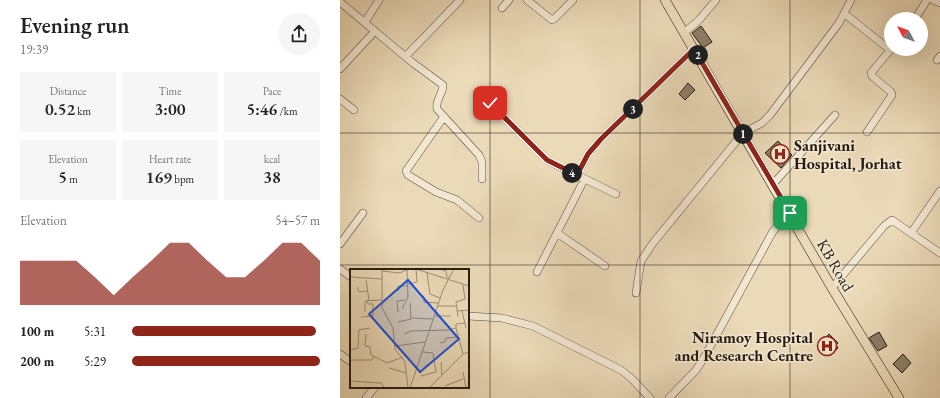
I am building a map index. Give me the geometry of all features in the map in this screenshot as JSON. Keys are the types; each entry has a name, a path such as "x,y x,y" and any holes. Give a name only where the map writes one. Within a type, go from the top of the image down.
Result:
{"main road":[{"name":"KB Road","path":"665,0 790,213 832,288 899,398"}],"street":[{"path":"365,22 379,0"},
{"path":"406,56 460,0"},
{"path":"502,8 509,0"},
{"path":"527,0 552,20 573,0"},
{"path":"684,33 699,20 716,0"},
{"path":"636,293 641,261 646,252 743,134 766,119 845,14 851,0"},
{"path":"919,12 927,0"},
{"path":"933,0 940,3"},
{"path":"340,2 443,85 436,106 443,118 479,155 482,162 482,179"},
{"path":"845,14 884,45"},
{"path":"340,70 375,31"},
{"path":"579,176 588,154 601,139 694,49"},
{"path":"867,132 892,95 891,92 872,76 872,73 886,56"},
{"path":"340,98 354,110"},
{"path":"490,103 547,160 616,194"},
{"path":"773,184 835,116"},
{"path":"443,118 406,171 412,178 436,192 457,200 478,218"},
{"path":"537,272 583,182 579,176"},
{"path":"911,233 940,191"},
{"path":"340,244 363,212"},
{"path":"669,398 700,364 772,234 790,213"},
{"path":"832,288 888,222 895,220 940,253"},
{"path":"557,233 605,266"},
{"path":"340,269 350,276"},
{"path":"469,316 512,320 552,334 621,370 650,398"},
{"path":"340,354 350,361"},
{"path":"366,398 374,388"}],"building":[{"path":"701,26 712,42 703,48 692,33"},
{"path":"688,83 695,90 685,100 679,94"},
{"path":"778,141 792,155 781,168 765,153"},
{"path":"879,332 887,346 878,351 869,338"},
{"path":"829,334 838,343 836,345 838,348 830,356 818,345"},
{"path":"903,354 911,363 902,373 893,364"}],"place":[{"name":"Sanjivani Hospital, Jorhat","path":"780,154"},
{"name":"Niramoy Hospital and Research Centre","path":"827,346"}],"route":[{"path":"490,103 547,160 552,164 577,175 588,154 601,139 694,49 790,213"}]}
